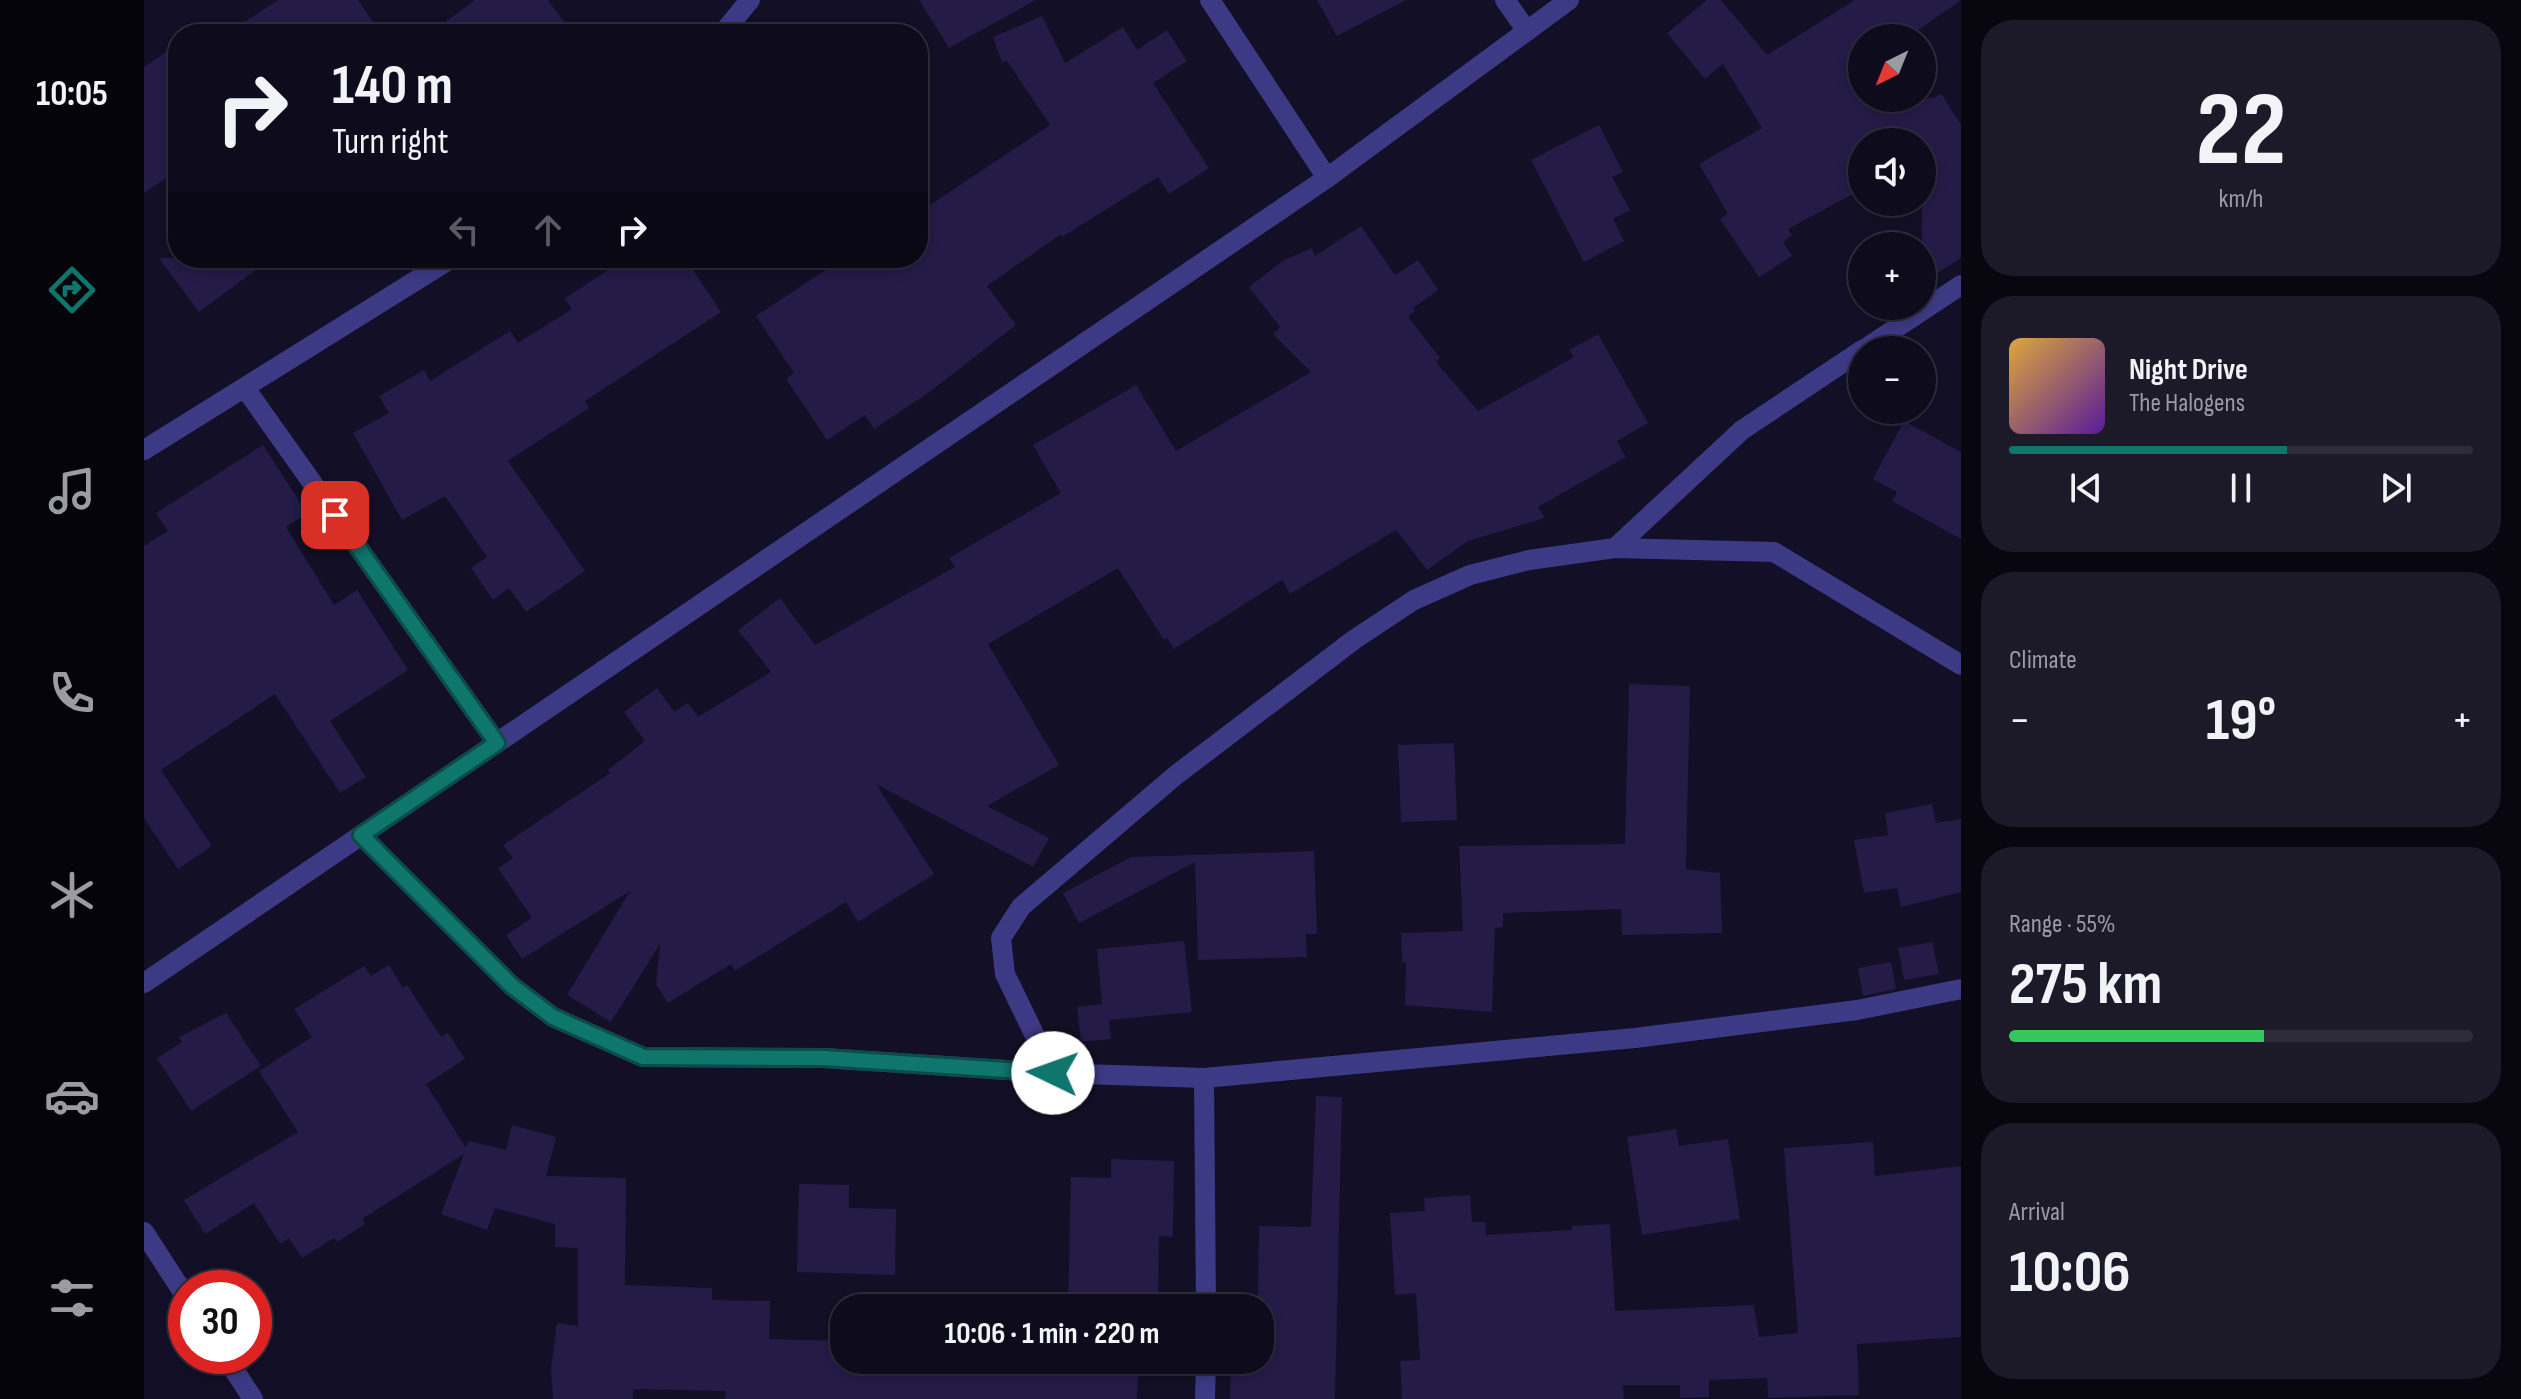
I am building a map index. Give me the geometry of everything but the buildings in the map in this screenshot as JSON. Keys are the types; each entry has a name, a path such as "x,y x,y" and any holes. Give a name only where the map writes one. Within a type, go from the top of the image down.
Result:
{"street":[{"path":"730,24 750,0"},
{"path":"1210,0 1327,178"},
{"path":"1505,0 1527,31"},
{"path":"144,983 1327,178 1569,0"},
{"path":"144,450 436,268"},
{"path":"1883,336 1961,285"},
{"path":"1615,548 1742,430 1848,359"},
{"path":"245,388 497,743"},
{"path":"1053,1073 1005,974 1001,938 1021,907 1176,775 1355,639 1414,600 1470,575 1529,560 1615,548 1774,552 1961,665"},
{"path":"361,835 512,986 553,1017 643,1057 824,1058 1053,1073 1204,1078 1635,1038 1857,1010 1961,989"},
{"path":"1204,1078 1206,1294"},
{"path":"144,1232 169,1270"},
{"path":"237,1374 253,1399"},
{"path":"1205,1399 1206,1374"}],"route":[{"path":"335,515 497,743 361,835 512,986 553,1017 643,1057 824,1058 1053,1073"}]}
